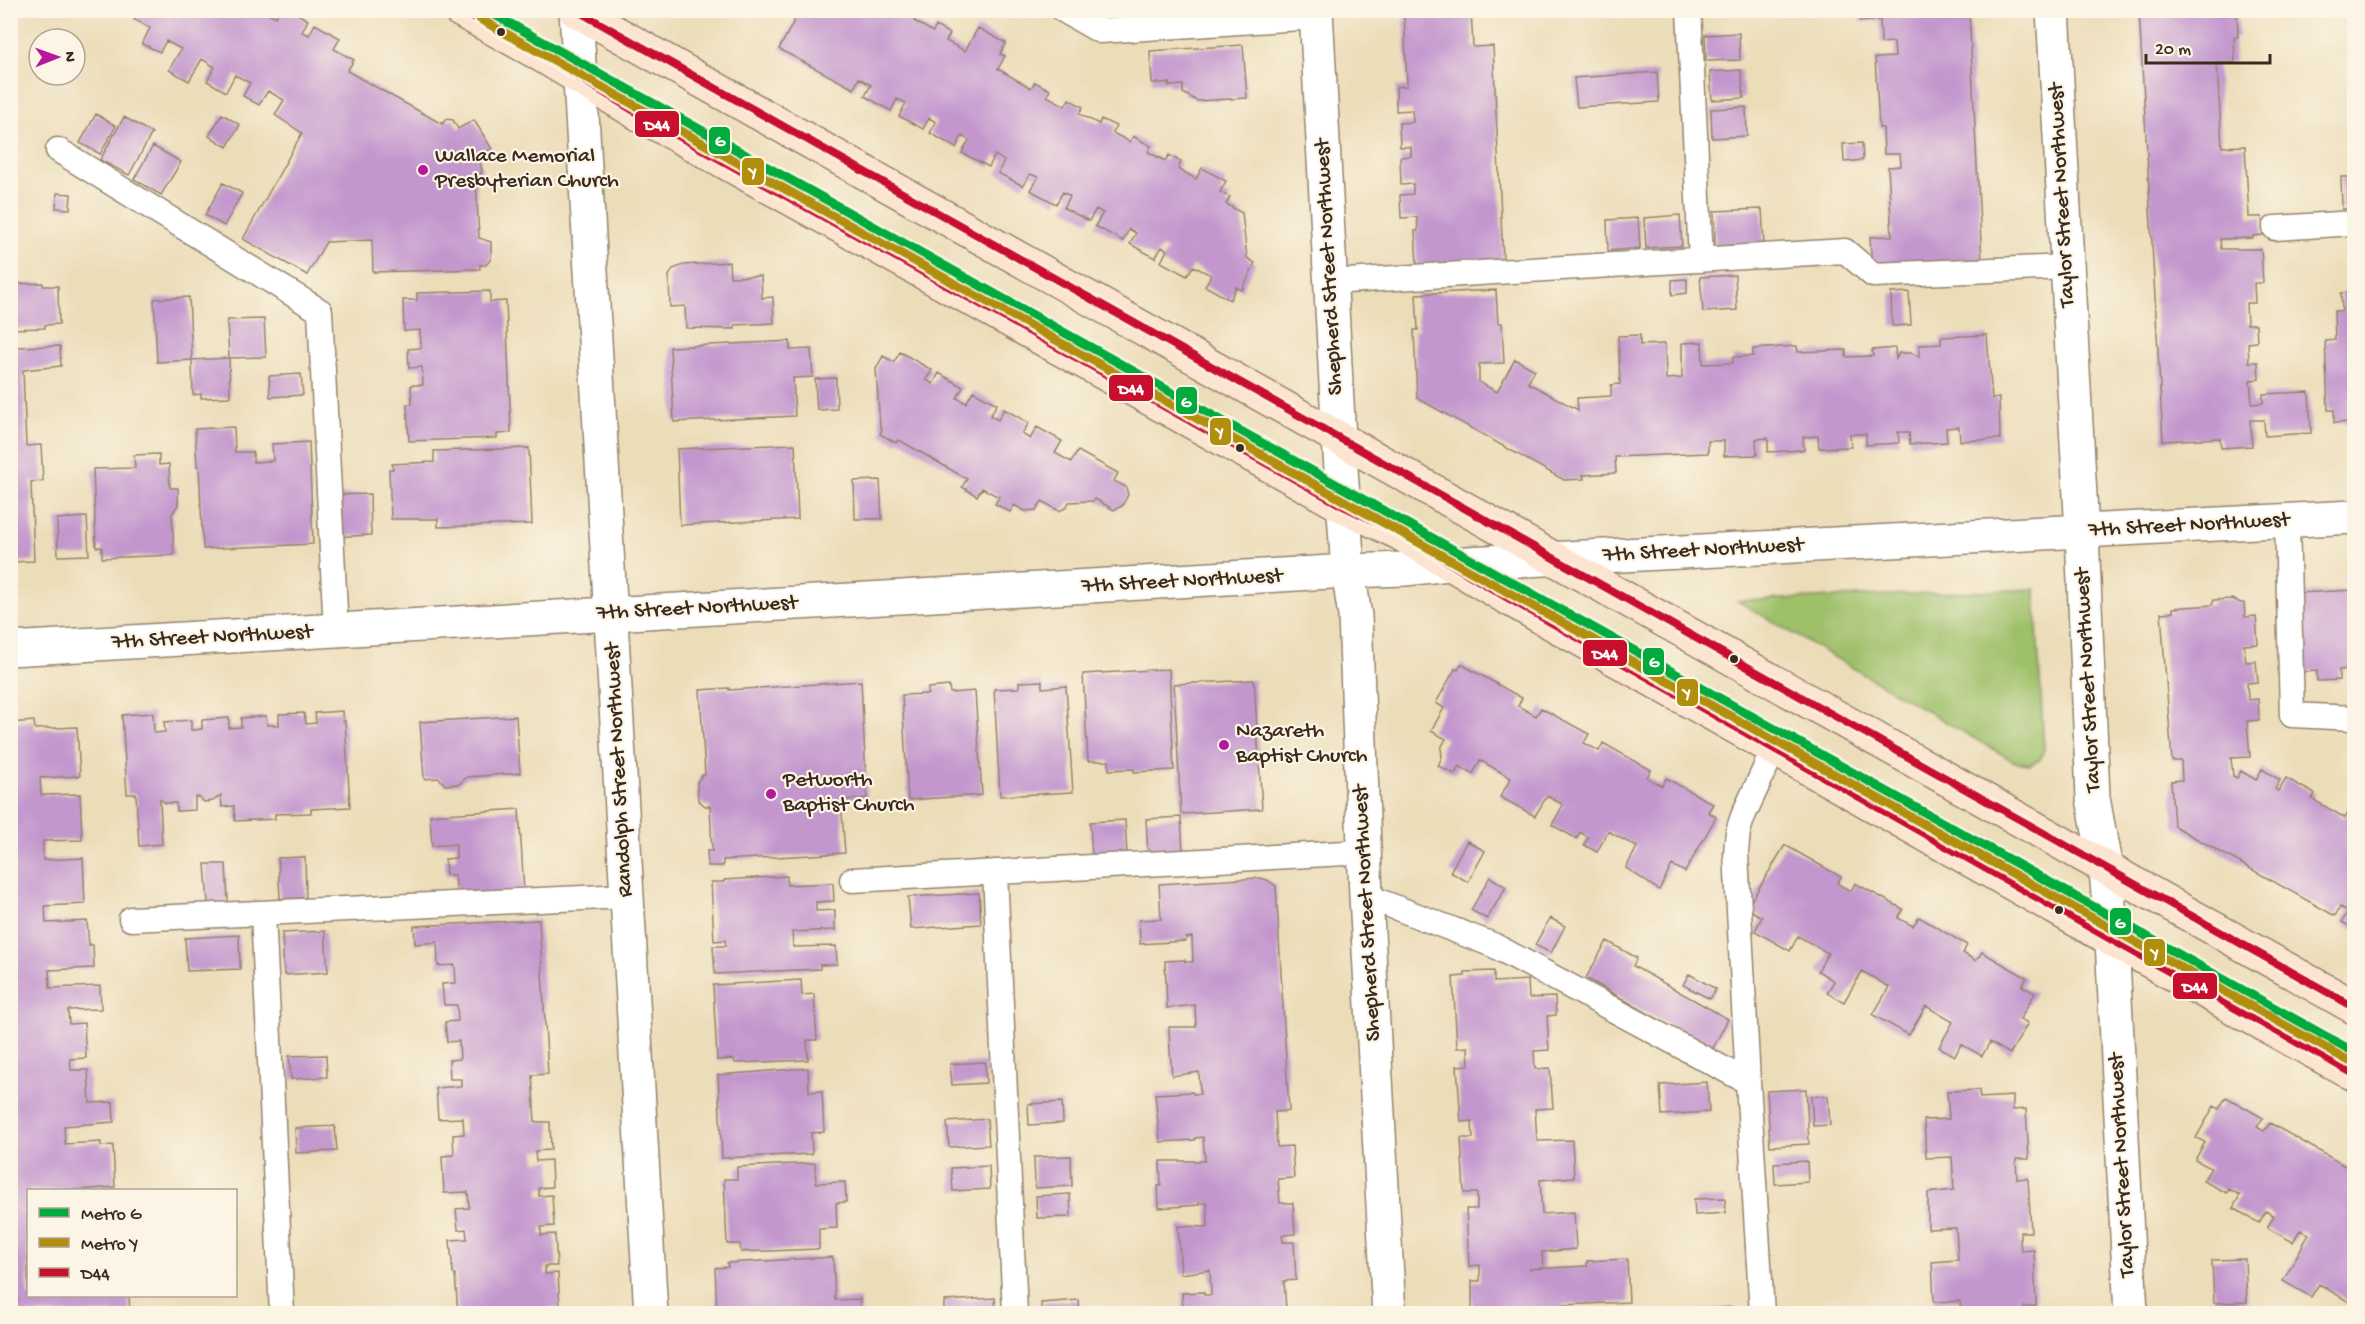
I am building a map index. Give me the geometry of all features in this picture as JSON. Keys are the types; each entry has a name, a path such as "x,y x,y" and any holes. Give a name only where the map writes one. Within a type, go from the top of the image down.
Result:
{"main road":[{"path":"460,10 646,118 1343,506 1401,534 1448,564 1774,749 2355,1074"},
{"path":"576,11 2106,870 2355,1007"}],"street":[{"name":"Taylor Street Northwest","path":"2053,10 2082,532 2093,798 2106,870 2112,940 2131,1314"},
{"name":"Randolph Street Northwest","path":"576,11 651,1314"},
{"name":"Shepherd Street Northwest","path":"1316,14 1343,506 1348,571 1355,616 1366,896 1389,1314"},
{"name":"7th Street Northwest","path":"10,649 1348,571 1405,570 1448,564 2355,517"}],"lane":[{"path":"1064,10 1100,31 1316,14"},
{"path":"1689,10 1701,260"},
{"path":"58,150 320,311 336,631"},
{"path":"2275,228 2355,223"},
{"path":"1330,282 1845,251 1873,276 2067,267"},
{"path":"2287,521 2292,715 2355,718"},
{"path":"1762,1314 1737,842 1743,816 1774,749"},
{"path":"852,880 1364,852"},
{"path":"995,872 1015,1314"},
{"path":"131,920 627,896"},
{"path":"1366,896 1493,945 1748,1082"},
{"path":"263,913 282,1314"}],"green space":[{"path":"2035,589 2044,749 2040,760 2030,764 2015,762 1737,601"}],"building":[{"path":"138,10 270,10 268,13 276,17 279,10 291,10 308,20 302,32 309,35 315,24 340,38 334,49 354,60 347,71 442,124 446,119 453,120 458,129 474,120 492,149 479,156 482,171 476,180 479,238 491,242 491,259 486,265 480,265 480,269 373,272 372,240 326,242 307,275 243,239 302,133 275,115 284,100 268,91 259,105 243,96 250,83 235,75 226,92 207,81 215,67 202,59 189,81 169,70 181,49 166,41 160,52 142,44 150,28 134,19"},
{"path":"800,10 896,10 903,14 904,10 909,10 918,15 914,21 933,32 936,26 950,34 946,41 965,51 978,28 1006,43 1000,54 1005,56 998,69 1031,88 1035,82 1050,90 1047,96 1065,106 1069,99 1083,107 1079,114 1099,124 1101,119 1116,126 1113,133 1130,142 1133,136 1151,146 1148,152 1165,161 1169,155 1181,162 1178,169 1196,179 1202,168 1226,181 1220,192 1230,197 1226,204 1242,213 1247,258 1255,263 1242,290 1236,287 1230,300 1205,286 1211,275 1193,266 1187,276 1161,262 1167,250 1162,247 1155,258 1130,244 1136,233 1129,229 1123,241 1095,226 1103,213 1096,209 1089,221 1064,208 1070,196 1063,192 1056,204 1030,190 1038,177 1030,174 1023,186 998,173 1004,161 995,155 989,167 962,153 969,140 962,136 956,148 930,133 936,122 929,118 923,129 899,116 906,103 897,99 891,111 865,96 871,85 859,78 854,89 779,49"},
{"path":"1404,10 1471,10 1473,47 1493,46 1503,259 1417,265 1415,231 1418,231 1417,217 1401,218 1400,195 1413,194 1413,184 1401,185 1400,157 1411,156 1411,147 1400,147 1399,123 1413,122 1412,110 1396,111 1396,87 1407,86"},
{"path":"1859,10 1969,10 1982,263 1872,269 1870,237 1892,236 1888,167 1901,166 1900,154 1884,154 1883,128 1879,128 1875,58 1895,57 1894,42 1881,43 1880,20 1860,22"},
{"path":"2139,10 2237,10 2238,37 2234,37 2235,62 2217,64 2222,147 2245,146 2249,217 2262,217 2263,235 2253,236 2253,238 2220,239 2221,249 2261,249 2263,283 2254,283 2255,303 2246,303 2247,324 2256,324 2257,342 2248,343 2249,362 2258,362 2259,379 2250,380 2252,404 2263,403 2263,394 2309,392 2311,433 2265,436 2264,420 2250,420 2252,446 2221,448 2220,438 2163,441"},
{"path":"1739,33 1740,60 1706,61 1705,35"},
{"path":"1243,45 1247,98 1197,101 1183,93 1183,85 1169,86 1169,83 1152,83 1150,51"},
{"path":"1741,70 1744,98 1712,100 1710,72"},
{"path":"1657,72 1659,102 1577,107 1574,78"},
{"path":"1746,107 1747,136 1712,138 1711,109"},
{"path":"96,114 116,126 100,154 80,143"},
{"path":"222,114 240,125 227,147 209,136"},
{"path":"124,117 152,133 129,175 100,160"},
{"path":"1862,143 1863,160 1844,162 1843,144"},
{"path":"153,146 181,162 161,195 134,179"},
{"path":"2341,177 2354,177 2354,208 2342,209"},
{"path":"223,183 242,193 224,226 205,215"},
{"path":"57,193 71,194 70,209 56,208"},
{"path":"1762,209 1764,244 1715,246 1714,211"},
{"path":"1680,215 1682,246 1646,248 1644,218"},
{"path":"1638,218 1640,248 1608,251 1607,220"},
{"path":"16,243 18,273 10,273 10,244"},
{"path":"729,262 730,277 761,276 762,298 773,297 774,323 735,325 735,329 686,328 685,306 670,307 669,276 673,269 683,265"},
{"path":"1735,275 1737,310 1703,312 1700,277"},
{"path":"1687,279 1687,293 1672,295 1672,280"},
{"path":"43,283 43,286 58,286 59,324 45,325 45,328 10,329 10,284"},
{"path":"1496,290 1498,323 1502,323 1504,363 1479,364 1479,382 1497,392 1515,359 1535,370 1528,383 1578,410 1577,398 1611,396 1611,385 1620,384 1618,336 1640,335 1640,345 1665,344 1666,379 1682,378 1682,343 1702,342 1703,364 1733,363 1733,357 1753,356 1753,349 1797,346 1798,352 1846,350 1846,357 1873,356 1872,350 1895,348 1896,359 1899,353 1912,353 1919,357 1919,345 1941,344 1941,337 1987,335 1992,399 1999,398 2000,439 1960,441 1959,427 1946,428 1947,442 1910,444 1909,432 1898,432 1899,443 1866,445 1866,434 1850,434 1851,447 1819,448 1818,436 1803,437 1804,450 1768,452 1768,438 1756,439 1757,455 1724,456 1724,441 1708,441 1708,453 1615,457 1616,473 1583,475 1584,479 1564,480 1417,398 1414,330 1418,330 1416,294"},
{"path":"490,291 490,302 506,301 511,433 497,434 497,438 409,441 407,404 412,404 411,385 423,385 422,367 409,368 408,349 421,348 420,330 404,331 403,300 417,300 417,293"},
{"path":"1909,292 1911,325 1892,326 1891,293"},
{"path":"2354,292 2354,422 2334,423 2334,410 2328,410 2325,341 2335,340 2334,311 2342,311 2341,293"},
{"path":"189,297 192,360 157,362 154,299"},
{"path":"264,319 266,357 229,358 227,320"},
{"path":"790,341 790,350 811,349 813,377 793,378 795,416 674,422 670,347"},
{"path":"60,346 61,366 23,370 26,446 41,445 43,481 31,482 34,561 10,562 10,347"},
{"path":"900,352 932,370 926,380 933,384 939,373 963,387 957,398 966,403 973,391 997,404 990,416 998,420 1004,409 1029,423 1022,434 1030,439 1037,427 1062,441 1055,453 1071,462 1078,451 1118,473 1114,481 1126,487 1128,495 1122,506 1114,510 1095,499 1069,502 1066,508 1059,511 1042,501 1036,510 1025,511 1014,505 1010,512 995,504 999,497 982,488 977,496 962,487 967,479 901,441 898,440 896,443 880,434 882,429 876,369 883,356 894,362"},
{"path":"229,358 230,397 201,398 201,394 193,395 192,360"},
{"path":"301,374 303,395 270,397 269,376"},
{"path":"836,378 837,409 817,410 815,379"},
{"path":"234,427 235,452 253,452 253,462 273,461 272,444 309,442 313,544 203,549 195,429"},
{"path":"795,444 798,519 680,525 677,449"},
{"path":"529,448 532,524 438,527 438,519 391,519 389,469 393,469 392,464 434,462 434,451"},
{"path":"159,454 159,465 169,464 170,488 178,488 178,505 172,514 174,555 102,558 102,547 96,547 93,469 135,468 134,455"},
{"path":"880,480 882,519 855,519 854,481"},
{"path":"370,494 371,535 333,537 332,495"},
{"path":"87,517 89,555 58,556 57,519"},
{"path":"2354,590 2354,669 2339,670 2339,680 2317,681 2317,671 2301,672 2299,593"},
{"path":"2232,599 2244,603 2245,617 2256,616 2258,644 2244,645 2246,662 2256,661 2258,682 2247,683 2248,700 2258,699 2259,720 2247,721 2250,757 2231,758 2233,776 2237,778 2241,771 2256,780 2262,769 2280,780 2275,789 2278,791 2286,778 2315,794 2312,799 2345,818 2351,807 2354,809 2354,929 2342,922 2348,911 2340,907 2335,916 2174,826 2171,781 2182,780 2181,761 2172,761 2161,613 2173,612 2173,608 2212,605 2214,600"},
{"path":"1461,664 1522,698 1518,706 1536,716 1541,708 1589,734 1584,743 1599,751 1603,743 1651,770 1647,777 1662,786 1666,778 1713,804 1708,812 1716,817 1685,872 1672,865 1659,890 1626,868 1637,847 1608,831 1597,852 1584,845 1588,837 1580,832 1577,839 1552,825 1563,805 1560,803 1547,796 1535,816 1500,797 1511,778 1480,760 1473,774 1459,766 1455,774 1438,766 1442,757 1441,748 1446,739 1431,731 1444,708 1436,703 1455,669 1458,670"},
{"path":"1169,669 1174,770 1134,772 1134,769 1109,770 1109,761 1088,761 1083,674"},
{"path":"1254,680 1262,809 1181,814 1174,684"},
{"path":"861,681 867,798 841,800 845,853 723,860 723,866 708,866 707,851 712,851 710,806 705,806 698,800 697,782 702,775 705,775 700,690"},
{"path":"1042,681 1042,688 1066,686 1073,792 1000,796 994,689 1019,688 1019,682"},
{"path":"949,686 950,693 975,691 982,795 908,800 902,695 928,694 928,688"},
{"path":"342,711 343,721 345,721 350,807 311,809 311,813 275,814 275,819 235,821 234,806 222,807 221,795 213,801 204,802 199,797 195,797 195,810 177,811 176,803 165,803 160,799 162,844 139,846 136,794 127,794 122,715 153,713 154,733 165,732 164,722 191,720 191,730 194,730 202,729 202,720 229,718 229,728 241,727 241,718 266,716 267,725 279,725 279,714 304,713 306,724 316,723 315,713"},
{"path":"516,716 520,773 467,777 459,784 445,785 439,778 424,779 420,722"},
{"path":"34,721 35,729 77,727 80,776 40,778 41,795 80,794 82,840 43,841 43,860 83,858 85,904 45,906 46,923 87,921 89,945 93,945 94,968 49,970 50,988 100,986 101,1009 68,1010 69,1024 84,1023 86,1058 70,1059 71,1070 88,1070 90,1103 113,1102 114,1122 64,1126 65,1144 101,1142 101,1146 113,1145 115,1187 27,1189 27,1297 129,1297 130,1313 10,1314 10,1301 18,1301 17,1293 10,1293 10,723"},
{"path":"519,809 524,892 457,896 455,875 446,875 445,859 456,858 456,844 432,846 430,815"},
{"path":"1181,817 1183,852 1148,854 1146,819"},
{"path":"1125,820 1127,855 1092,856 1090,822"},
{"path":"1467,841 1485,851 1468,882 1450,872"},
{"path":"1785,845 1841,877 1837,883 1843,887 1851,891 1855,883 1903,909 1898,918 1913,926 1919,917 1967,945 1963,953 1976,961 1982,952 2027,978 2022,986 2035,993 2020,1019 2028,1023 2010,1054 1990,1042 1982,1056 1961,1044 1955,1056 1939,1047 1953,1022 1926,1006 1909,1035 1873,1015 1889,987 1862,971 1844,1002 1827,993 1834,981 1818,971 1828,953 1798,936 1790,951 1755,931 1762,917 1747,908"},
{"path":"305,857 306,898 280,899 278,858"},
{"path":"205,864 226,864 228,902 208,903"},
{"path":"787,876 787,885 833,883 834,901 816,902 816,911 835,910 835,930 792,932 793,947 836,946 837,964 820,965 820,969 715,974 713,946 726,946 725,940 714,941 711,882"},
{"path":"1490,877 1506,887 1487,919 1471,910"},
{"path":"1260,878 1276,886 1289,1111 1275,1112 1277,1147 1292,1146 1294,1178 1278,1179 1280,1203 1293,1203 1295,1234 1282,1235 1283,1242 1294,1242 1296,1280 1284,1281 1286,1309 1297,1308 1298,1314 1183,1314 1182,1293 1204,1292 1204,1295 1211,1295 1210,1270 1181,1274 1178,1226 1208,1227 1207,1203 1159,1208 1160,1161 1205,1161 1203,1137 1195,1138 1195,1140 1160,1142 1155,1094 1192,1092 1200,1094 1199,1072 1172,1076 1170,1051 1169,1027 1196,1027 1195,1005 1167,1008 1165,961 1193,962 1192,937 1186,938 1186,941 1140,944 1139,920 1161,919 1159,884"},
{"path":"979,893 981,924 911,929 908,897"},
{"path":"1550,918 1565,926 1551,953 1535,945"},
{"path":"539,920 548,1074 532,1075 535,1122 550,1122 551,1150 535,1151 536,1161 551,1160 552,1187 539,1188 539,1196 552,1195 554,1226 541,1227 541,1235 555,1234 557,1266 545,1266 545,1274 558,1273 560,1308 545,1309 545,1314 458,1314 450,1240 467,1239 466,1229 458,1230 456,1209 469,1208 468,1192 444,1193 442,1156 454,1155 453,1135 464,1134 463,1118 438,1119 436,1088 461,1086 461,1079 450,1079 449,1060 460,1059 459,1041 447,1042 445,1022 458,1021 457,1005 444,1005 442,984 456,983 455,965 438,966 437,942 415,944 414,926"},
{"path":"325,931 328,972 284,975 282,933"},
{"path":"239,935 240,969 187,971 185,938"},
{"path":"1607,941 1637,958 1633,966 1728,1019 1712,1050 1586,978"},
{"path":"1494,971 1494,982 1528,980 1529,998 1555,997 1556,1015 1547,1016 1549,1050 1534,1051 1535,1069 1550,1068 1553,1108 1535,1109 1537,1141 1572,1140 1574,1177 1540,1180 1542,1214 1574,1212 1576,1249 1542,1252 1543,1268 1529,1269 1587,1266 1587,1261 1627,1259 1629,1302 1563,1305 1563,1314 1472,1314 1472,1281 1480,1281 1480,1265 1469,1266 1466,1209 1477,1209 1477,1193 1464,1193 1461,1138 1473,1138 1472,1121 1461,1122 1457,1066 1469,1065 1468,1047 1457,1048 1453,977 1465,976 1465,972"},
{"path":"1689,974 1716,989 1710,999 1683,985"},
{"path":"801,980 802,995 814,994 817,1040 807,1040 808,1060 735,1063 734,1059 717,1060 713,985"},
{"path":"326,1055 327,1077 291,1079 289,1056"},
{"path":"985,1062 986,1083 952,1085 950,1064"},
{"path":"808,1068 809,1092 822,1091 824,1132 811,1133 812,1154 722,1158 718,1075"},
{"path":"1707,1082 1709,1112 1662,1115 1660,1085"},
{"path":"1806,1089 1809,1144 1770,1146 1767,1091"},
{"path":"1979,1090 1980,1098 2013,1096 2013,1110 2026,1109 2029,1159 2016,1159 2017,1179 2028,1178 2031,1232 2020,1232 2020,1240 2021,1251 2034,1250 2036,1306 2024,1307 2025,1314 1961,1314 1960,1301 1934,1302 1932,1262 1958,1260 1956,1228 1928,1229 1928,1193 1954,1190 1952,1157 1926,1158 1924,1120 1949,1119 1947,1091"},
{"path":"1811,1096 1828,1096 1830,1125 1813,1126"},
{"path":"2226,1097 2263,1118 2257,1127 2264,1131 2270,1123 2354,1171 2354,1305 2319,1284 2311,1297 2283,1281 2309,1234 2300,1230 2293,1242 2267,1228 2274,1216 2266,1211 2259,1223 2233,1208 2240,1195 2229,1189 2227,1193 2203,1181 2211,1168 2195,1160 2205,1142 2196,1138 2214,1106 2219,1109"},
{"path":"1062,1102 1063,1123 1029,1125 1028,1104"},
{"path":"987,1119 989,1145 949,1147 947,1122"},
{"path":"335,1126 337,1151 296,1153 295,1128"},
{"path":"1071,1156 1072,1186 1035,1188 1034,1157"},
{"path":"1807,1161 1808,1182 1775,1184 1774,1163"},
{"path":"815,1163 816,1183 845,1182 846,1202 836,1203 837,1228 819,1229 819,1249 741,1252 740,1244 727,1244 724,1179 737,1179 737,1167"},
{"path":"989,1166 990,1189 953,1191 951,1168"},
{"path":"1070,1194 1071,1217 1037,1218 1036,1196"},
{"path":"1725,1198 1726,1213 1695,1215 1694,1199"},
{"path":"833,1257 835,1300 860,1299 861,1313 717,1314 715,1268 728,1267 727,1263"},
{"path":"2245,1259 2247,1302 2214,1303 2212,1260"},
{"path":"995,1298 996,1314 944,1314 944,1301"},
{"path":"1079,1300 1080,1314 1042,1314 1041,1303"},
{"path":"1733,1307 1734,1314 1697,1314 1696,1311"}],"metro line":[{"name":"G","path":"486,10 2354,1052"},
{"name":"Y","path":"480,19 2349,1061"}],"transit line":[{"name":"D44","path":"461,10 646,118 1343,506 1401,534 1506,597 2112,940 2354,1074"},
{"name":"D44","path":"576,10 2354,1007"}],"place":[{"name":"Wallace Memorial Presbyterian Church","path":"423,170"},
{"name":"Nazareth Baptist Church","path":"1224,745"},
{"name":"Petworth Baptist Church","path":"771,794"}]}
